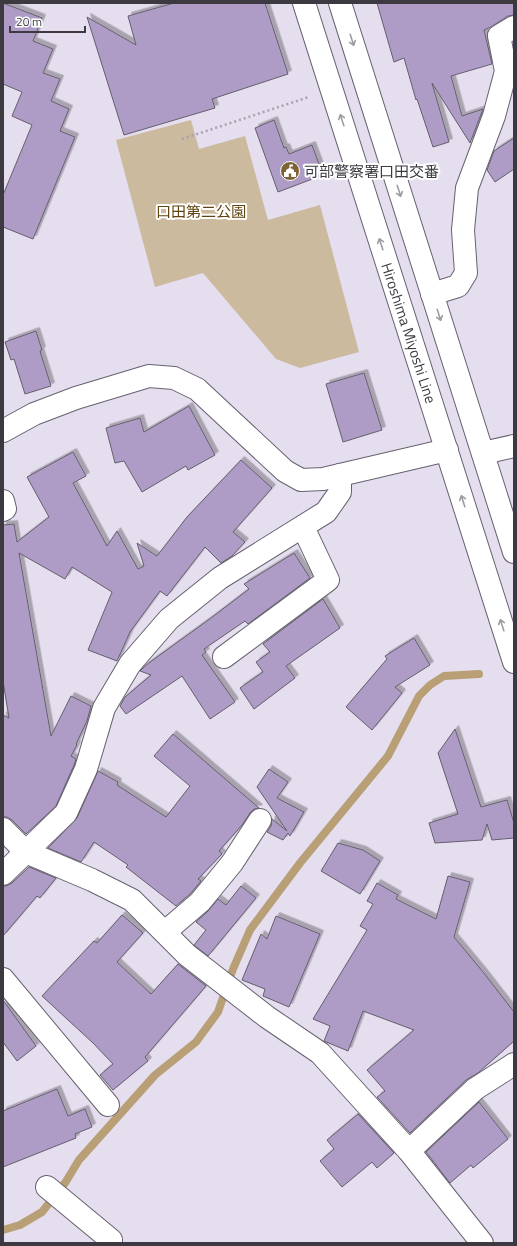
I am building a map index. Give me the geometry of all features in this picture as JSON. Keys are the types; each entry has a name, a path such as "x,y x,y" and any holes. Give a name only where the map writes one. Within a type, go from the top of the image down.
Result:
{"street":[{"name":"Hiroshima Miyoshi Line","path":"304,3 514,662"},
{"path":"340,3 514,552"},
{"path":"432,294 458,286 466,273 463,230 467,188 494,116 506,71 499,36 514,27"},
{"path":"3,431 34,414 76,398 149,376 174,378 197,389 285,471 301,480 323,479 447,450"},
{"path":"483,453 514,446"},
{"path":"3,874 66,813 86,769 104,708 130,664 170,619 220,578 326,512 340,492 340,475"},
{"path":"3,501 5,509 3,510"},
{"path":"224,657 328,580 302,527"},
{"path":"165,932 200,902 232,863 260,820"},
{"path":"3,829 26,852 92,880 132,900 187,955 267,1017 320,1053 409,1151 482,1243"},
{"path":"3,979 108,1106"},
{"path":"409,1151 475,1089 514,1064"},
{"path":"47,1187 111,1240 111,1243"}],"path":[{"path":"182,139 309,97"}],"green space":[{"name":"口田第二公園","path":"191,120 199,149 245,136 268,220 320,205 359,352 300,368 276,359 203,273 155,287 116,140"}],"building":[{"path":"3,3 42,18 33,41 53,49 43,73 60,79 51,101 69,109 60,131 75,137 33,239 3,227 3,195 32,125 12,116 22,92 3,84"},
{"path":"174,3 265,3 288,74 212,99 215,108 124,135 87,17 136,45 128,16"},
{"path":"377,3 514,3 514,15 508,16 484,30 492,64 451,76 462,116 483,109 470,143 432,83 449,142 433,147 417,99 416,100 404,58 394,62"},
{"path":"274,120 284,148 286,147 289,154 312,145 323,175 278,192 255,128"},
{"path":"514,138 514,169 495,182 487,170 494,151"},
{"path":"36,331 42,350 40,351 51,386 25,394 14,359 11,360 5,342"},
{"path":"364,373 382,430 343,442 326,384"},
{"path":"189,406 215,455 188,470 186,466 142,492 124,461 115,463 106,428 140,418 144,432"},
{"path":"73,452 86,476 73,483 107,546 117,531 138,569 144,566 137,543 157,556 187,517 241,460 272,488 233,532 245,542 232,556 221,563 205,547 167,596 160,591 130,632 117,661 88,650 112,592 72,567 65,579 19,553 51,736 71,696 91,706 87,721 71,756 76,759 74,765 56,806 26,834 12,820 7,817 3,817 3,715 9,718 3,681 3,525 14,524 17,542 49,517 27,477"},
{"path":"294,553 310,578 248,624 245,621 204,649 206,652 202,655 235,702 210,719 182,676 126,714 120,706 125,697 151,675 140,671 146,665 249,589 244,584"},
{"path":"323,599 340,628 286,666 295,678 254,709 240,688 263,672 256,662 270,652 263,644"},
{"path":"414,638 430,665 395,687 402,693 372,730 346,707 387,659 385,656"},
{"path":"455,729 481,807 507,800 514,823 514,838 492,840 487,824 482,840 435,843 429,823 458,814 438,753"},
{"path":"173,734 259,808 254,809 250,813 242,825 219,851 222,854 198,879 201,881 191,893 176,906 126,867 128,865 94,842 81,862 48,848 77,818 98,771 118,782 117,785 166,817 190,786 154,756"},
{"path":"269,769 288,782 277,798 304,812 290,836 288,833 283,840 267,832 271,826 272,819 287,831 257,787"},
{"path":"338,843 363,850 380,861 360,894 321,871"},
{"path":"29,867 56,878 40,898 37,896 3,936 3,886 12,883"},
{"path":"448,876 470,882 454,937 514,1012 514,1041 478,1073 466,1080 410,1133 377,1097 385,1091 367,1070 414,1030 363,1011 348,1051 324,1041 330,1026 313,1019 367,930 360,926 373,904 367,901 377,883 398,895 396,899 436,919"},
{"path":"241,886 256,898 208,956 194,945 206,930 196,922 218,899 226,905"},
{"path":"122,915 143,933 117,962 151,994 178,964 206,986 145,1057 148,1061 113,1090 100,1075 113,1064 93,1043 42,996 94,941 97,943"},
{"path":"276,916 320,934 289,1007 263,996 265,989 242,980 261,934 267,939"},
{"path":"3,1000 36,1046 17,1061 3,1042"},
{"path":"57,1089 68,1116 85,1109 92,1127 75,1134 76,1138 3,1167 3,1111"},
{"path":"479,1102 508,1139 473,1168 471,1165 450,1183 426,1152"},
{"path":"358,1114 394,1153 377,1168 372,1162 342,1187 320,1161 334,1149 327,1140"}],"waterway":[{"path":"3,1230 20,1225 42,1212 65,1183 79,1160 155,1075 196,1042 218,1012 233,969 250,930 300,863 388,756 419,696 430,685 444,676 479,674"}],"place":[{"name":"可部警察署口田交番","path":"290,171"}]}
